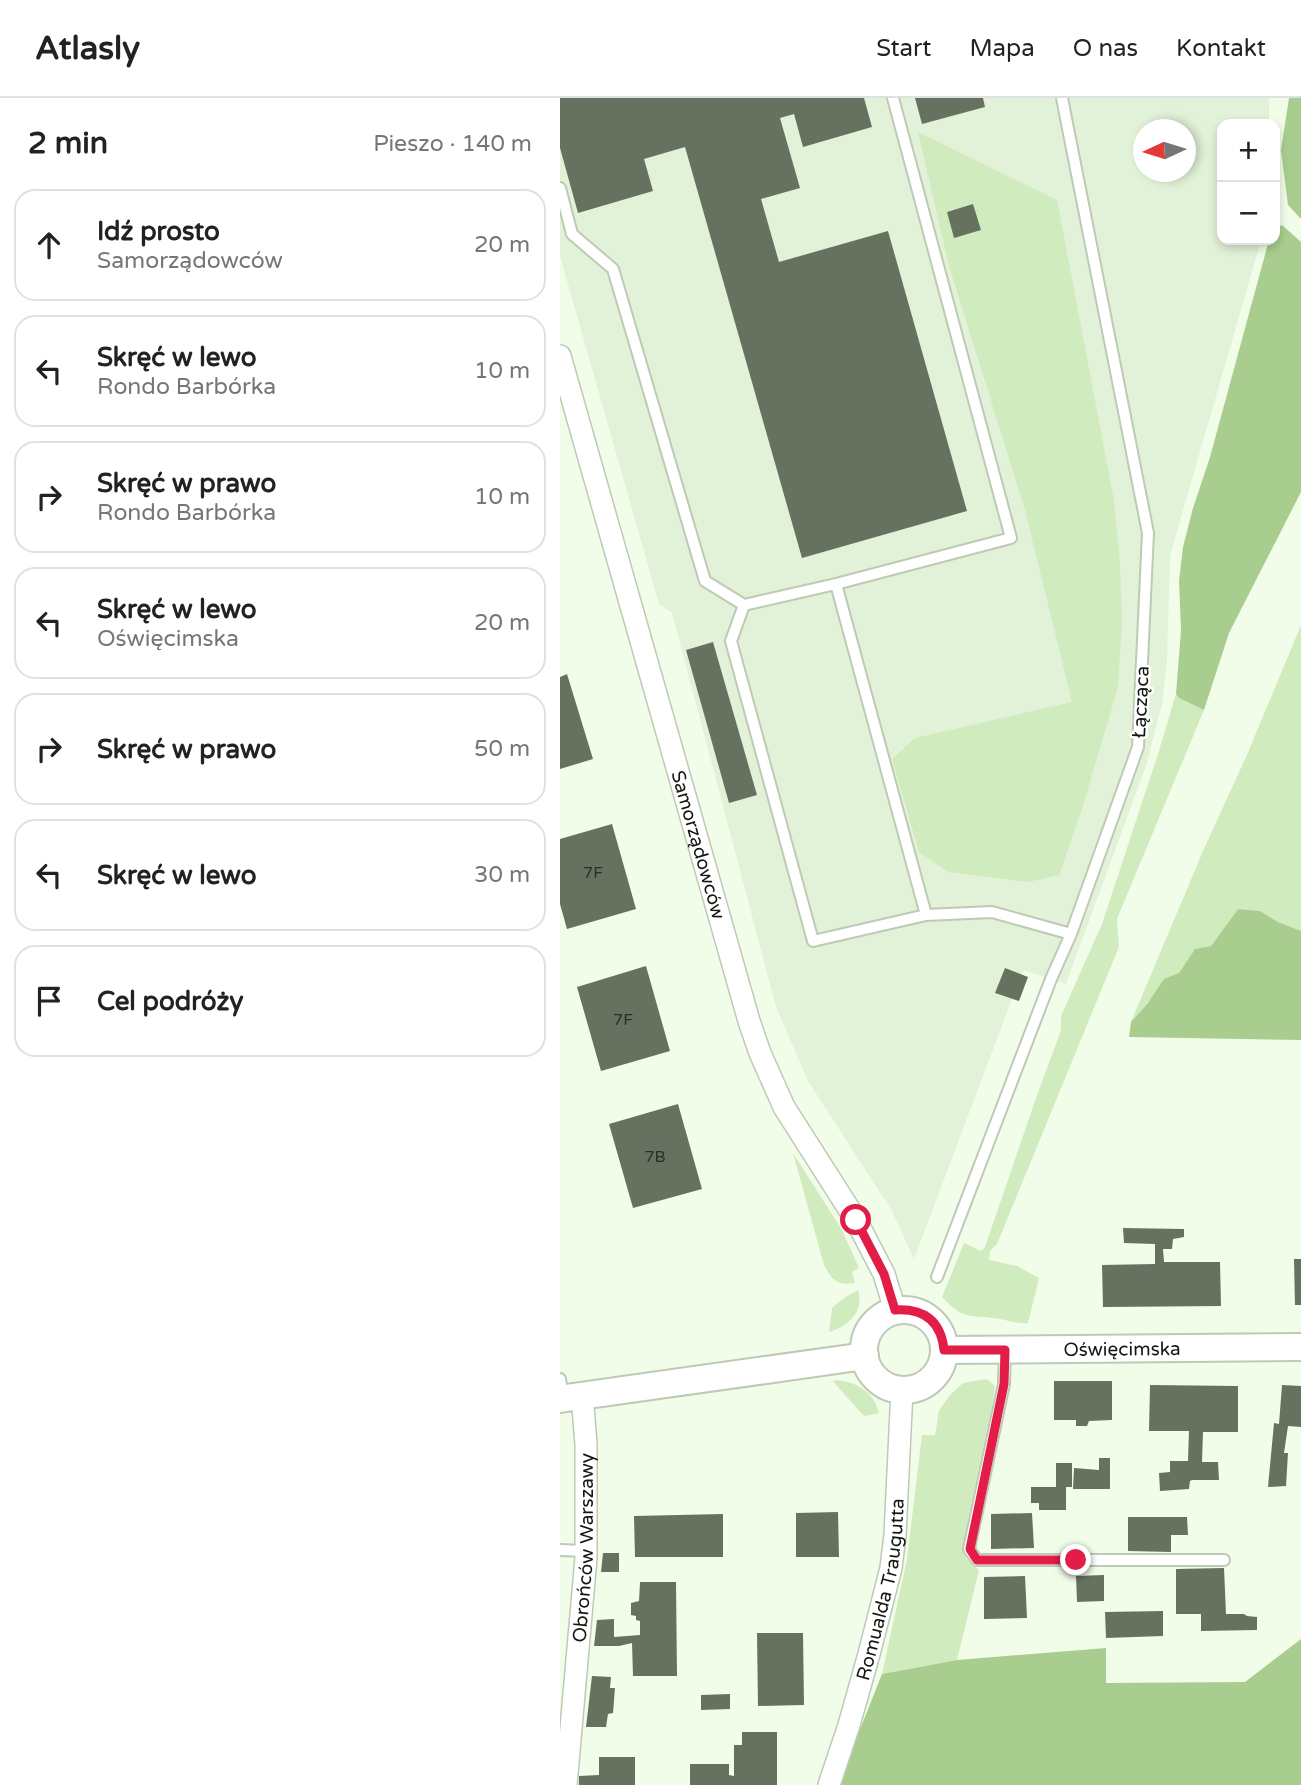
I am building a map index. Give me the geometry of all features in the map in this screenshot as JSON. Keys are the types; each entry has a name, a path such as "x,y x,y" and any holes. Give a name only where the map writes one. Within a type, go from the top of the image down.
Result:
{"street":[{"name":"Samorządowców","path":"560,356 760,1053 784,1107 856,1220 884,1274 895,1310"},
{"path":"895,1310 919,1312 929,1318 938,1327 944,1350 942,1363 936,1374 915,1389 902,1390 889,1387 878,1380 869,1369 864,1356 865,1341 871,1327 895,1310"},
{"name":"Oświęcimska","path":"944,1350 1301,1347"},
{"path":"566,1393 864,1356"},
{"name":"Romualda Traugutta","path":"829,1785 863,1678 891,1568 902,1390"},
{"name":"Obrońców Warszawy","path":"566,1393 586,1444 586,1551 566,1785"}],"lane":[{"path":"560,188 572,234 613,269 705,581 744,605 1011,538 893,98"},
{"name":"Łącząca","path":"937,1277 1051,979 1071,934 1138,747 1148,533 1062,98"},
{"path":"836,584 926,915"},
{"path":"744,605 731,641 813,941 926,915 992,912 1071,934"},
{"path":"1005,1350 1004,1384 970,1549 977,1560 1224,1560"},
{"path":"560,1550 586,1551"}],"shaded area":[{"path":"560,98 1269,98 1269,119 1217,119 1217,245 1260,245 1170,556 1167,662 1162,704 1147,763 1066,984 1023,970 914,1259 892,1211 808,1081 776,1007 672,613 659,604 560,256"}],"green space":[{"path":"1289,98 1301,98 1301,219 1288,205 1281,150"},
{"path":"918,132 1057,200 1114,500 1122,621 1118,687 1082,809 1059,875 1028,882 948,872 919,852 892,759 915,738 1072,702 1025,510 949,266"},
{"path":"1282,225 1301,242 1301,492 1229,633 1204,710 1176,694 1181,630 1179,581 1183,547 1268,245 1280,245"},
{"path":"1301,625 1301,931 1260,911 1238,909 1211,946 1195,949 1179,974 1131,1022 1246,757"},
{"path":"1176,694 1204,710 1117,919 1119,947 997,1244 990,1251 989,1260 1017,1266 1039,1278 1028,1323 963,1314 942,1297 964,1243 981,1251 985,1247 1061,1030 1061,1016 1102,924"},
{"path":"1238,909 1260,911 1301,931 1301,1040 1129,1037 1131,1022 1164,979 1179,973 1195,949 1211,946"},
{"path":"793,1153 842,1230 859,1268 852,1272 855,1283 844,1284 836,1281 824,1265"},
{"path":"858,1290 859,1305 853,1317 843,1326 829,1332 832,1308"},
{"path":"987,1379 995,1386 964,1547 966,1558 979,1570 957,1660 882,1674 907,1559 922,1435 935,1435 939,1411 949,1396 963,1383"},
{"path":"833,1381 864,1389 873,1399 879,1413 864,1416"},
{"path":"1301,1639 1301,1785 838,1785 882,1674 957,1660 1106,1648 1106,1683 1245,1682"}],"building":[{"path":"560,98 864,98 872,127 803,147 794,114 780,118 800,188 761,199 779,262 888,231 967,511 802,558 685,147 644,159 653,191 578,213 560,148"},
{"path":"915,98 983,98 985,107 922,124"},
{"path":"973,204 981,230 954,238 947,212"},
{"path":"713,642 757,795 729,803 686,650"},
{"path":"567,674 593,759 560,769 560,677"},
{"path":"612,824 636,909 567,929 560,904 560,839"},
{"path":"646,966 670,1051 601,1071 577,987"},
{"path":"1005,968 1028,977 1019,1001 995,993"},
{"path":"678,1104 702,1189 633,1208 609,1124"},
{"path":"1123,1228 1184,1229 1184,1237 1173,1239 1172,1249 1163,1249 1164,1262 1220,1262 1221,1306 1103,1307 1102,1265 1155,1264 1155,1244 1124,1243"},
{"path":"1294,1259 1301,1259 1301,1305 1295,1305"},
{"path":"1054,1381 1112,1381 1112,1420 1089,1421 1087,1426 1076,1426 1076,1420 1054,1420"},
{"path":"1150,1385 1238,1386 1238,1432 1203,1432 1202,1462 1218,1462 1219,1480 1192,1480 1189,1489 1160,1491 1159,1473 1170,1472 1170,1461 1188,1461 1189,1431 1149,1431"},
{"path":"1282,1385 1301,1386 1301,1427 1288,1426 1284,1453 1288,1453 1286,1486 1268,1487 1274,1423 1279,1424"},
{"path":"1099,1458 1110,1458 1110,1489 1073,1489 1074,1468 1099,1470"},
{"path":"1056,1463 1072,1463 1072,1487 1066,1487 1066,1510 1039,1510 1039,1503 1031,1503 1031,1487 1056,1487"},
{"path":"838,1512 839,1557 796,1557 796,1513"},
{"path":"1032,1513 1034,1548 991,1549 991,1514"},
{"path":"723,1514 723,1557 635,1557 634,1516"},
{"path":"1128,1517 1187,1517 1188,1535 1171,1535 1171,1552 1128,1551"},
{"path":"603,1553 619,1553 619,1572 601,1572"},
{"path":"1224,1568 1226,1614 1257,1617 1257,1630 1201,1631 1201,1614 1176,1614 1176,1569"},
{"path":"1104,1575 1104,1601 1077,1602 1076,1576"},
{"path":"1025,1576 1027,1618 984,1619 984,1577"},
{"path":"640,1582 676,1582 677,1676 633,1676 632,1643 594,1646 597,1620 614,1619 614,1637 640,1635 640,1621 631,1615 631,1603 639,1601"},
{"path":"1163,1611 1163,1636 1106,1638 1105,1612"},
{"path":"757,1633 803,1633 804,1705 758,1706"},
{"path":"592,1676 611,1677 610,1688 615,1688 613,1713 608,1714 606,1727 586,1727"},
{"path":"730,1694 730,1709 701,1710 701,1695"},
{"path":"742,1732 777,1732 777,1785 690,1785 690,1764 729,1764 729,1775 734,1776 734,1745 742,1745"},
{"path":"599,1757 635,1757 635,1785 579,1785 579,1776 599,1775"}],"route":[{"path":"856,1220 884,1274 895,1310 919,1312 929,1318 938,1327 944,1350 1005,1350 1004,1384 970,1549 977,1560 1076,1560"}]}
